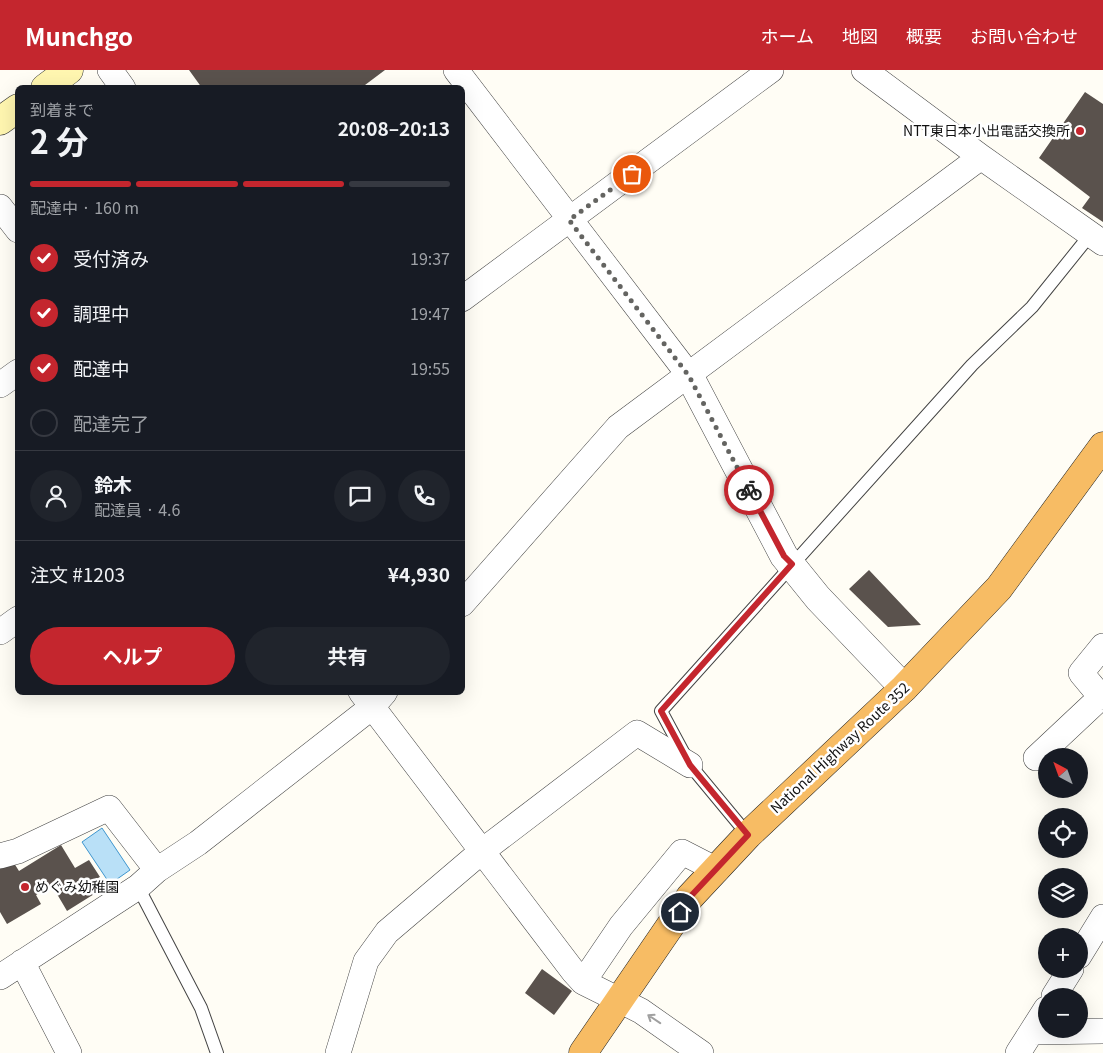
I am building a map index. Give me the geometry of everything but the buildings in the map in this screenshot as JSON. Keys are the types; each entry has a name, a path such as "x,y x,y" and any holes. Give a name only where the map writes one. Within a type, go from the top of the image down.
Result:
{"highway":[{"name":"National Highway Route 352","path":"583,1053 618,999 690,897 748,835 904,688 998,588 1103,446"}],"main road":[{"path":"49,85 69,70"},
{"path":"0,121 15,110"}],"street":[{"path":"110,70 121,85"},
{"path":"456,70 689,376 784,556 818,598 904,688"},
{"path":"465,297 771,70"},
{"path":"864,70 981,157 1097,239"},
{"path":"465,601 618,427 981,157"},
{"path":"0,207 15,226"},
{"path":"0,385 15,374"},
{"path":"0,632 15,621"},
{"path":"1036,758 1102,696 1081,674 1103,646"},
{"path":"0,977 138,887 157,870 198,843 372,697 481,852 583,982 641,1011 700,1053"},
{"path":"338,1053 366,961 387,932 481,852 637,733 690,765"},
{"path":"0,856 18,851 109,808 157,870"},
{"path":"583,982 621,926 682,852 717,870"},
{"path":"1088,941 1103,917"},
{"path":"22,962 69,1053"},
{"path":"1018,1053 1038,1022"},
{"path":"1032,1032 1103,1031"}],"lane":[{"path":"748,835 690,765 661,711 972,365 1032,307 1097,239"},
{"path":"138,887 201,1008 217,1053"}],"water":[{"path":"102,828 130,870 110,884 82,842"}],"way so far":[{"path":"632,174 569,220 689,376 749,490"}],"place":[{"name":"NTT東日本小出電話交換所","path":"1080,131"},
{"name":"めぐみ幼稚園","path":"25,887"}],"route":[{"path":"680,912 690,897 748,835 690,765 661,711 792,564 784,556 749,490"}]}
